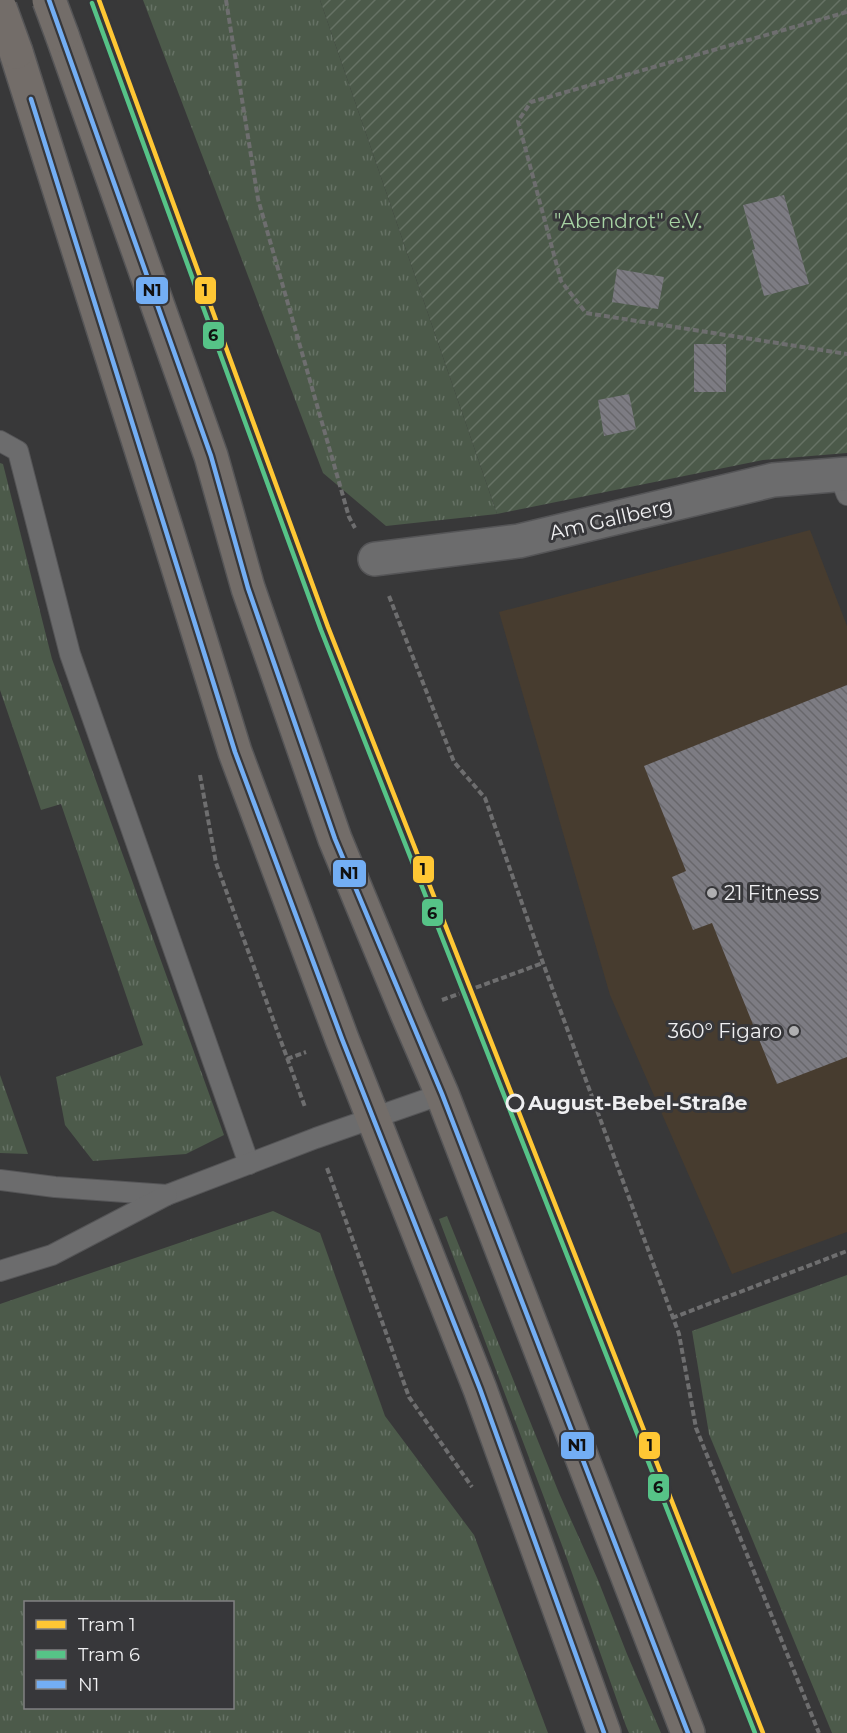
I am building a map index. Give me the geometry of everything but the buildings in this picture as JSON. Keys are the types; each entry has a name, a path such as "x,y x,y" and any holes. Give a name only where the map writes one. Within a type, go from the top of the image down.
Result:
{"main road":[{"path":"49,0 211,456 248,588 335,838 442,1094 688,1733"},
{"path":"0,8 16,52 235,752 342,1039 480,1389 604,1733"}],"street":[{"name":"Am Gallberg","path":"375,560 519,541 773,480 844,481"}],"lane":[{"path":"0,441 18,451 70,654 249,1164"},
{"path":"0,1271 52,1255 167,1195 316,1138 442,1094"},
{"path":"0,1180 56,1187 167,1195"}],"path":[{"path":"226,0 258,199 349,517 375,560 454,762 485,798 679,1335 696,1428 819,1733"},
{"path":"847,12 531,102 518,121 561,281 586,313 847,354"},
{"path":"287,1059 409,1397 478,1495"},
{"path":"672,1318 847,1251"}],"shaded area":[{"path":"810,530 847,626 847,1232 732,1274 610,995 499,612"}],"green space":[{"path":"143,0 320,0 497,514 386,526 323,473"},
{"name":"\"Abendrot\" e.V.","path":"320,0 847,0 847,453 763,460 497,514"},
{"path":"0,463 3,464 52,659 224,1135 186,1154 93,1161 65,1125 56,1077 143,1045 61,804 41,810 0,690"},
{"path":"0,1075 28,1154 0,1153"},
{"path":"273,1211 320,1233 385,1416 474,1535 548,1733 0,1733 0,1304"},
{"path":"447,1216 559,1493 598,1580 661,1733 629,1733 626,1726 566,1556 439,1219"},
{"path":"847,1275 847,1733 832,1733 709,1434 692,1331"}],"tram line":[{"name":"1","path":"99,0 328,627 763,1733"},
{"name":"6","path":"92,3 321,630 755,1733"}],"transit line":[{"name":"N1","path":"49,0 211,456 248,588 335,839 442,1094 688,1733"},
{"name":"N1","path":"31,99 235,752 342,1039 480,1389 604,1733"}],"place":[{"name":"21 Fitness","path":"712,893"},
{"name":"360° Figaro","path":"794,1031"},
{"name":"August-Bebel-Straße","path":"515,1103"}]}
